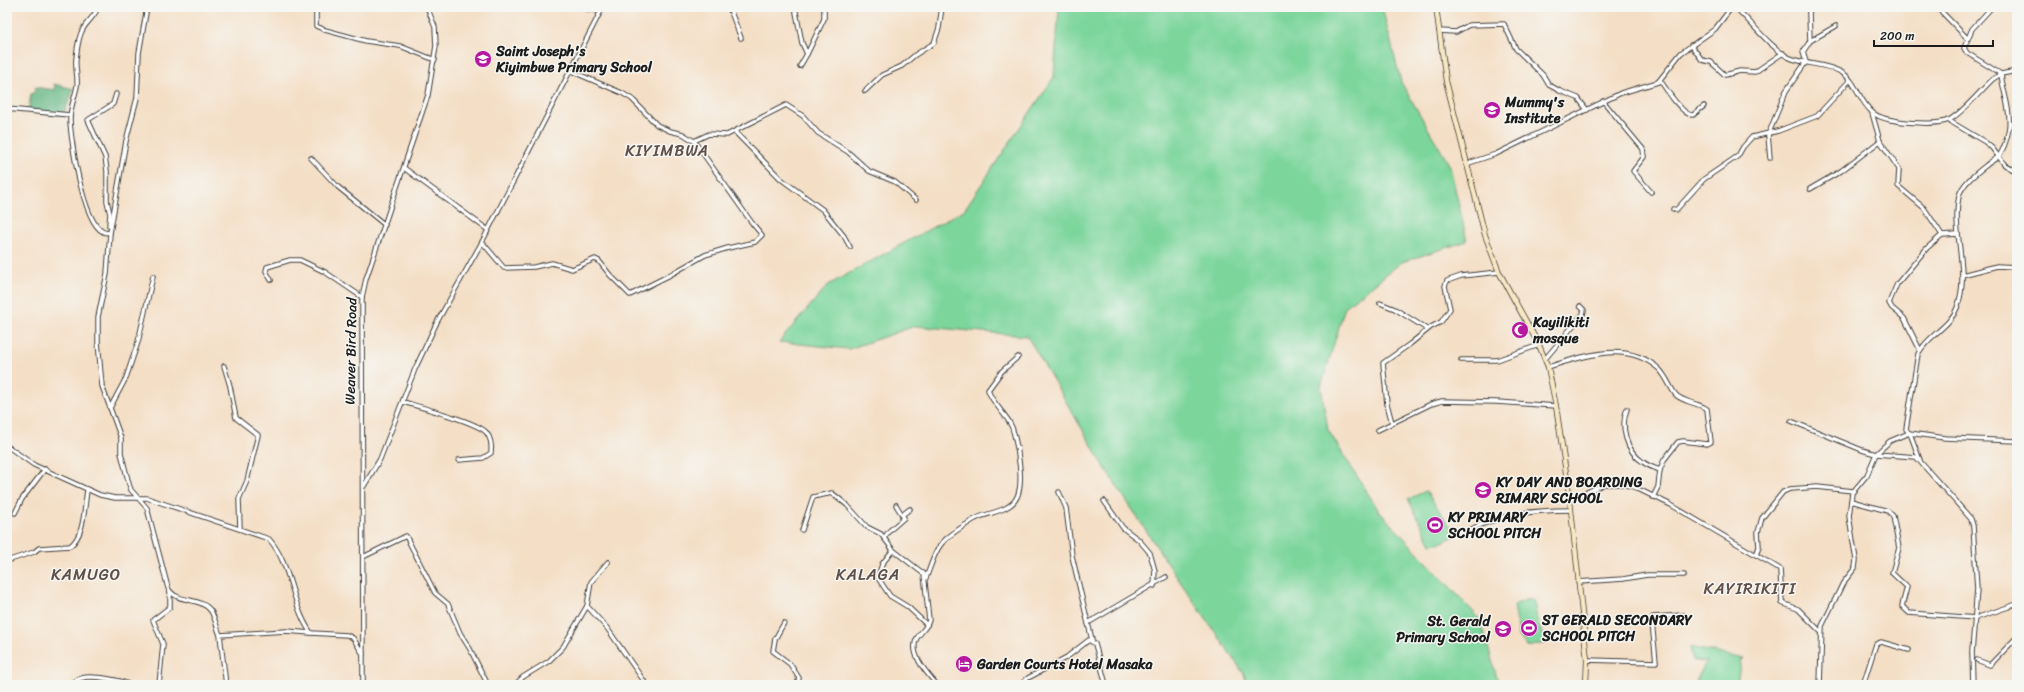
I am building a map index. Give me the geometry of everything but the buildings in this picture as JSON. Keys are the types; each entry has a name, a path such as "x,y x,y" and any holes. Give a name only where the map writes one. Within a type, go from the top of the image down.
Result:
{"main road":[{"path":"1436,7 1446,81 1485,235 1499,272 1539,345 1548,367 1556,406 1570,500 1587,660 1586,685"}],"street":[{"path":"98,7 94,18 83,28 81,33 76,59 77,85 70,115 82,194 93,221 98,227 110,233"},
{"path":"110,233 126,141 137,98 139,53 147,7"},
{"path":"316,7 316,26 325,30 379,44 400,46 435,60"},
{"name":"Weaver Bird Road","path":"363,685 364,486 361,425 362,297 366,280 428,95 435,60 436,27 427,7"},
{"path":"364,486 380,459 415,369 437,322 482,242 602,9 576,7"},
{"path":"729,7 741,38"},
{"path":"795,7 802,43 807,54"},
{"path":"800,66 824,19 824,7"},
{"path":"865,90 882,75 902,66 916,54 934,43 939,28 942,7"},
{"path":"1466,164 1496,154 1603,101 1638,86 1660,80 1681,53 1715,29 1732,7"},
{"path":"1735,7 1789,57 1834,69 1850,80 1872,112 1880,141 1899,168 1898,180 1900,188 1924,208 1942,235"},
{"path":"1810,41 1809,12 1811,7"},
{"path":"1937,7 1967,38"},
{"path":"1973,685 1972,659 1977,589 1974,526 1967,514 1945,491 1920,460 1906,429 1916,360 1920,350 1952,317 1961,294 1962,275 1958,234 1958,203 1961,189 1998,156 2006,140 2009,128 2010,116 2002,74 1965,50 1964,46 1972,29 1992,7"},
{"path":"2014,7 2017,15"},
{"path":"1439,31 1456,32 1469,25 1504,24 1516,49 1543,75 1549,84 1560,91 1578,98 1587,110"},
{"path":"1806,62 1803,52 1810,41 1836,26"},
{"path":"1691,45 1702,60 1711,62 1724,75 1740,71 1758,71 1783,53"},
{"path":"1770,158 1770,147 1767,139 1769,133 1786,91 1806,62"},
{"path":"1948,120 2002,74 2016,71 2017,63"},
{"path":"482,242 502,266 507,268 534,267 552,263 572,269 595,259 600,261 610,275 630,294 644,289 705,255 755,242 762,235 694,141 683,134 664,129 657,125 632,99 622,92 571,71"},
{"path":"1660,80 1680,107 1690,116 1704,106"},
{"path":"1673,209 1676,210 1681,206 1704,179 1738,156 1743,147 1752,138 1778,131 1817,116 1850,80"},
{"path":"116,94 114,104 88,120 105,157 107,171 107,201 110,214 107,274 97,330 102,386 121,438 121,453 128,484 136,498 147,508 170,592 170,607 153,620 163,644 159,685"},
{"path":"1603,101 1636,138 1643,149 1644,158 1632,171 1651,192"},
{"path":"694,141 709,134 722,136 735,132 786,105 803,116 818,133 848,152 869,171 895,182 916,200"},
{"path":"7,109 70,115"},
{"path":"1872,112 1881,118 1904,122 1948,120 1985,142 2009,169 2017,172"},
{"path":"735,132 781,179 824,210 844,236 850,247"},
{"path":"1810,189 1841,171 1880,141"},
{"path":"311,158 338,187 385,225"},
{"path":"404,168 488,230"},
{"path":"1920,350 1904,318 1892,308 1889,303 1897,284 1927,248 1942,235 1958,234"},
{"path":"271,280 266,271 267,267 290,260 300,260 324,272 362,297"},
{"path":"1962,275 1997,266 2017,268"},
{"path":"1392,423 1387,404 1383,363 1427,329 1441,322 1449,311 1450,306 1445,286 1446,281 1461,276 1499,272"},
{"path":"110,408 126,378 138,342 153,276"},
{"path":"1380,303 1395,309 1427,329"},
{"path":"1545,359 1583,314 1584,310 1580,306"},
{"path":"1460,360 1497,360 1539,345"},
{"path":"1548,367 1598,353 1612,352 1634,354 1660,370 1670,382 1675,394 1707,409 1711,442 1707,444 1680,441 1666,455 1660,470 1658,487 1653,497"},
{"path":"937,685 922,667 916,654 915,645 916,638 927,625 929,620 926,578 936,552 944,540 976,519 1002,510 1014,502 1018,497 1020,484 1018,450 1014,431 988,390 1002,371 1018,357"},
{"path":"224,366 230,386 236,418 258,435 247,481 239,499 240,529"},
{"path":"1378,430 1431,404 1448,400 1556,406"},
{"path":"403,402 438,412 484,431 491,441 492,453 483,458 459,460"},
{"path":"1627,409 1624,420 1627,444 1642,462 1660,470"},
{"path":"1791,421 1844,443 1876,454 1912,456 1920,460"},
{"path":"1820,685 1821,632 1843,583 1855,568 1856,552 1849,516 1853,491 1865,479 1876,454 1893,439 1909,433 1923,436 1958,439 2017,441"},
{"path":"8,448 34,465 87,490 114,498 147,498 269,539 274,545 282,561 300,615 311,633"},
{"path":"15,513 22,499 45,469"},
{"path":"1570,500 1604,484 1634,487 1780,569 1782,603 1798,608 1821,632"},
{"path":"1756,555 1759,547 1758,532 1762,518 1783,492 1790,489 1817,487 1853,491"},
{"path":"8,559 34,552 39,548 70,546 74,543 79,533 87,490"},
{"path":"1058,492 1066,508 1070,529 1072,556 1092,640 1095,644 1106,685"},
{"path":"802,530 813,497 832,494 847,505 863,523 880,534 893,550 920,570 926,578"},
{"path":"1104,501 1124,528 1140,540 1150,553 1155,571 1154,586"},
{"path":"1851,501 1888,511 1894,516 1899,548 1892,573 1907,587 1902,606 1904,609 1912,613 1976,618 2017,604"},
{"path":"884,538 888,532 904,518 896,505"},
{"path":"902,515 910,509"},
{"path":"1466,532 1483,523 1505,516 1528,512 1571,510"},
{"path":"363,557 403,536 407,537 435,593 450,608 460,633 470,649 488,685"},
{"path":"893,550 882,564 878,578 890,596 908,607 927,625"},
{"path":"515,685 523,677 549,661 563,647 587,606 590,582 608,562"},
{"path":"1578,582 1623,579 1647,574 1684,575"},
{"path":"1088,623 1154,586 1166,577"},
{"path":"170,592 176,597 198,601 210,611 220,635 226,685"},
{"path":"587,606 607,628 644,681"},
{"path":"1587,660 1656,662 1652,622 1654,617 1684,615"},
{"path":"784,623 775,639 773,651 790,664 798,678 797,685"},
{"path":"220,635 286,631 347,635 353,638 364,655"},
{"path":"1972,659 1979,658 1990,665 2017,637"},
{"path":"1020,685 1025,680 1067,657 1087,641 1092,640"},
{"path":"1864,685 1876,644 1881,642 1910,650"},
{"path":"71,685 78,679 87,677 117,680 130,685"}],"green space":[{"path":"1059,7 1382,7 1401,82 1450,166 1467,241 1402,262 1345,307 1321,387 1328,430 1379,511 1480,619 1499,685 1247,685 1244,674 1172,570 1107,471 1027,336 915,326 849,349 779,342 828,285 964,210 1054,77"},
{"path":"54,84 74,89 63,116 28,111 31,94 35,91 35,87 55,90"},
{"name":"KY PRIMARY SCHOOL PITCH","path":"1426,491 1456,535 1443,542 1431,544 1408,499"},
{"name":"ST GERALD SECONDARY SCHOOL PITCH","path":"1525,600 1534,600 1537,620 1546,643 1527,647 1519,636 1514,605"},
{"path":"1690,647 1744,659 1741,659 1737,685 1694,685 1706,662 1693,661"}],"place":[{"name":"Saint Joseph's Kiyimbwe Primary School","path":"483,59"},
{"name":"Mummy's Institute","path":"1492,110"},
{"name":"Kayilikiti mosque","path":"1520,330"},
{"name":"KY DAY AND BOARDING RIMARY SCHOOL","path":"1483,490"},
{"name":"KY PRIMARY SCHOOL PITCH","path":"1435,525"},
{"name":"ST GERALD SECONDARY SCHOOL PITCH","path":"1529,628"},
{"name":"St. Gerald Primary School","path":"1503,629"},
{"name":"Garden Courts Hotel Masaka","path":"964,664"}],"district":[{"name":"KIYIMBWA","path":"667,150"},
{"name":"KAMUGO","path":"86,574"},
{"name":"KALAGA","path":"868,574"},
{"name":"KAYIRIKITI","path":"1750,588"}]}
